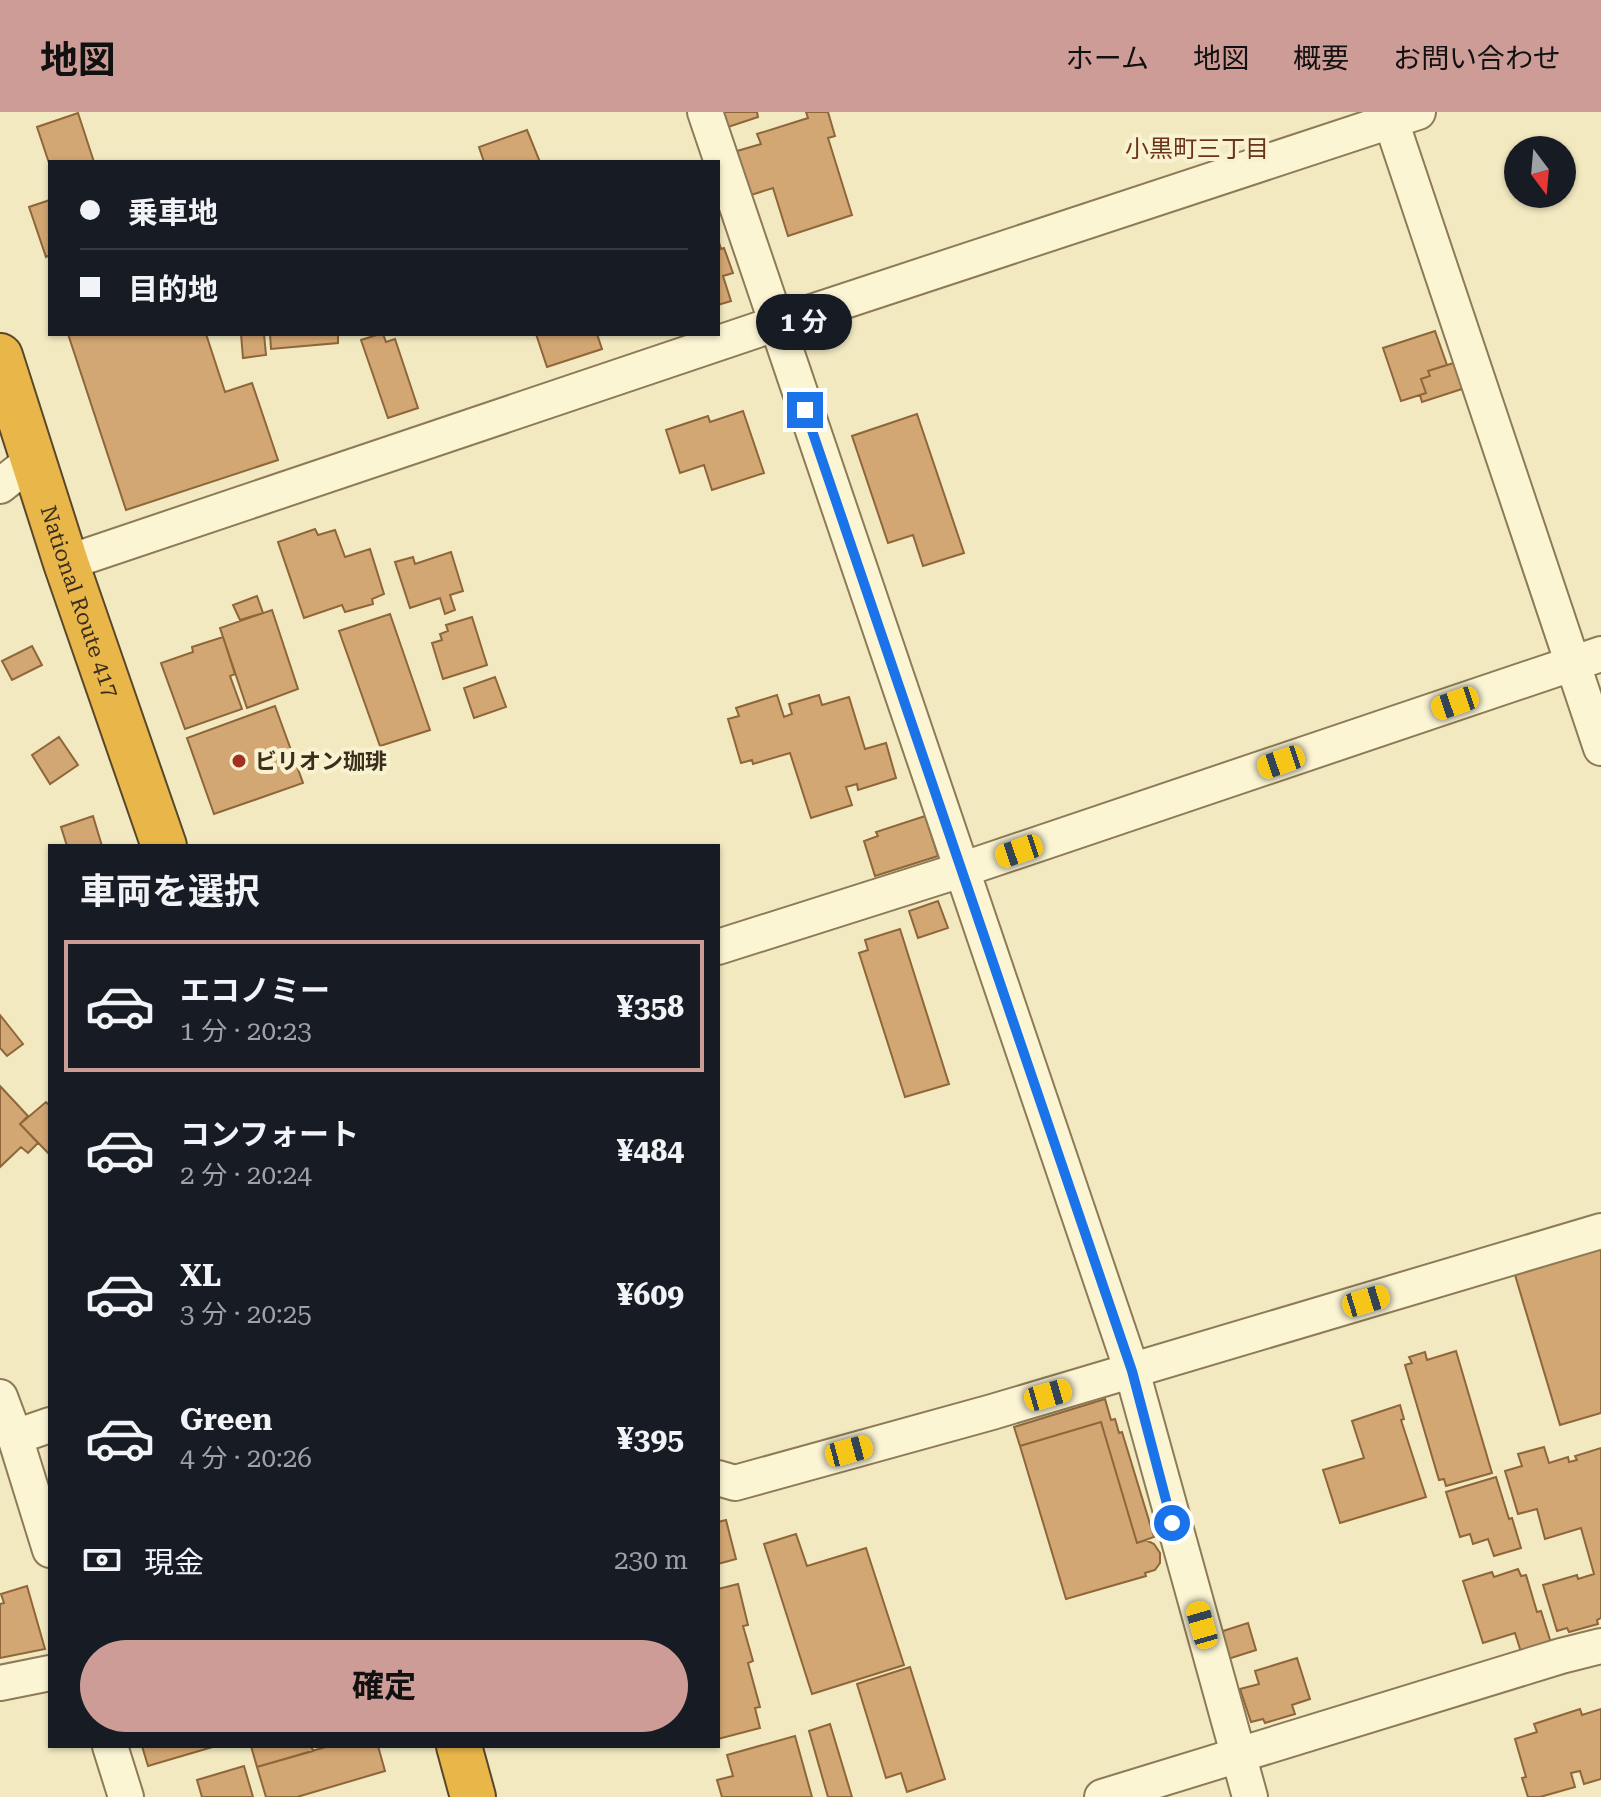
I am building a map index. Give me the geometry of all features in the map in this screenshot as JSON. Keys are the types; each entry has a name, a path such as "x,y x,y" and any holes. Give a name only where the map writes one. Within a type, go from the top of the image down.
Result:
{"highway":[{"name":"National Route 417","path":"0,356 66,563 163,844"},
{"path":"460,1748 473,1797"}],"street":[{"path":"705,112 1132,1371 1250,1797"},
{"path":"66,563 1399,115 1586,658 1601,748"},
{"path":"0,486 34,459"},
{"path":"720,946 961,870 1586,658"},
{"path":"720,1479 735,1483 1132,1371 1601,1231"},
{"path":"0,1397 48,1544"},
{"path":"15,1437 48,1426"},
{"path":"1102,1797 1546,1660 1601,1646"},
{"path":"0,1683 48,1673"},
{"path":"111,1748 126,1797"}],"building":[{"path":"723,112 757,112 758,117 728,127"},
{"path":"806,112 828,112 835,136 828,138 852,215 788,236 773,188 751,195 737,151 761,144 757,134 808,118"},
{"path":"78,113 93,160 48,160 37,127"},
{"path":"527,130 539,160 483,160 479,147"},
{"path":"48,201 46,257 29,207"},
{"path":"720,246 724,248 733,273 723,276 731,301 720,304"},
{"path":"1435,331 1447,365 1428,371 1430,376 1421,379 1426,393 1401,401 1383,348"},
{"path":"69,336 207,336 225,392 252,383 278,460 126,510"},
{"path":"241,336 264,336 266,355 243,358"},
{"path":"270,336 338,336 338,343 271,349"},
{"path":"374,336 384,336 386,342 395,339 418,408 388,418 361,340"},
{"path":"537,336 598,336 602,349 547,367"},
{"path":"1460,361 1468,387 1422,402 1420,395 1426,393 1421,379 1430,376 1428,371"},
{"path":"743,411 764,473 712,490 704,465 680,473 666,430 708,416 710,422"},
{"path":"917,414 964,553 923,566 913,535 888,543 852,436"},
{"path":"315,529 318,535 335,530 345,557 370,549 384,594 372,599 373,604 345,612 342,605 304,618 278,542"},
{"path":"451,552 463,591 450,595 455,610 445,614 440,598 410,608 395,562 413,557 415,564"},
{"path":"257,596 263,613 240,620 233,605"},
{"path":"272,610 298,689 247,708 220,628"},
{"path":"390,614 430,730 380,746 339,631"},
{"path":"472,617 487,665 443,679 432,643 442,640 440,634 448,631 446,625"},
{"path":"223,637 235,674 230,676 242,709 185,729 161,663 193,652 192,647"},
{"path":"32,646 42,665 12,680 2,661"},
{"path":"495,677 506,707 474,718 464,688"},
{"path":"777,695 784,717 792,714 789,704 819,695 822,705 849,697 865,749 886,743 896,778 858,790 857,784 846,787 852,805 811,818 790,753 753,764 752,760 741,763 728,719 739,716 736,708"},
{"path":"275,706 303,783 214,814 187,738"},
{"path":"59,737 78,765 50,784 32,755"},
{"path":"93,816 101,844 66,844 61,827"},
{"path":"925,816 938,856 875,876 864,841 878,836 876,832"},
{"path":"938,901 948,928 918,938 909,911"},
{"path":"900,929 949,1084 905,1097 859,953 868,950 865,940"},
{"path":"0,1015 23,1044 7,1056 0,1048"},
{"path":"0,1086 28,1116 20,1124 38,1143 28,1153 21,1147 0,1167"},
{"path":"46,1102 48,1104 48,1153 20,1124"},
{"path":"1601,1249 1601,1413 1560,1425 1515,1275"},
{"path":"1456,1351 1492,1473 1446,1486 1444,1479 1439,1480 1405,1365 1412,1363 1409,1357 1425,1352 1427,1360"},
{"path":"1105,1399 1111,1420 1115,1419 1119,1433 1122,1432 1154,1537 1137,1543 1101,1422 1020,1446 1014,1427"},
{"path":"1400,1405 1404,1419 1401,1420 1426,1497 1340,1523 1323,1470 1364,1458 1352,1421"},
{"path":"1101,1422 1137,1543 1146,1540 1154,1544 1160,1553 1160,1563 1155,1570 1145,1573 1146,1576 1066,1599 1020,1446"},
{"path":"1544,1447 1549,1463 1568,1457 1569,1462 1577,1460 1575,1456 1601,1448 1601,1618 1597,1620 1598,1624 1569,1632 1567,1628 1557,1631 1543,1585 1577,1575 1578,1579 1594,1574 1581,1528 1545,1539 1537,1509 1518,1514 1505,1471 1522,1466 1518,1454"},
{"path":"1496,1477 1521,1548 1494,1556 1488,1539 1473,1544 1470,1534 1460,1537 1446,1492"},
{"path":"726,1520 736,1559 720,1563 720,1522"},
{"path":"796,1534 807,1566 866,1548 904,1665 812,1694 764,1544"},
{"path":"1518,1569 1521,1576 1526,1575 1552,1646 1522,1655 1515,1633 1483,1643 1463,1581 1492,1572 1494,1577"},
{"path":"738,1584 748,1625 743,1626 753,1661 748,1663 760,1707 755,1708 760,1728 720,1738 720,1588"},
{"path":"27,1586 45,1649 0,1658 0,1604 4,1603 1,1594"},
{"path":"1248,1623 1256,1650 1228,1659 1220,1632"},
{"path":"1297,1658 1310,1699 1292,1705 1295,1714 1265,1723 1263,1719 1251,1722 1240,1689 1259,1684 1255,1671"},
{"path":"910,1667 945,1779 907,1792 901,1773 886,1778 857,1684"},
{"path":"1580,1709 1582,1715 1601,1709 1601,1779 1584,1784 1580,1771 1571,1773 1575,1787 1540,1797 1528,1797 1522,1778 1526,1777 1515,1739 1537,1732 1534,1724"},
{"path":"830,1724 852,1797 828,1797 809,1731"},
{"path":"795,1736 812,1797 722,1797 717,1780 733,1776 727,1755"},
{"path":"143,1748 209,1748 148,1766"},
{"path":"252,1748 312,1748 313,1751 257,1767"},
{"path":"322,1748 379,1748 385,1771 297,1797 266,1797 257,1767"},
{"path":"244,1766 253,1797 202,1797 197,1780"}],"place":[{"name":"ビリオン珈琲","path":"239,761"}],"district":[{"name":"小黒町三丁目","path":"1197,149"}],"route":[{"path":"805,410 1132,1371 1172,1523"}]}
